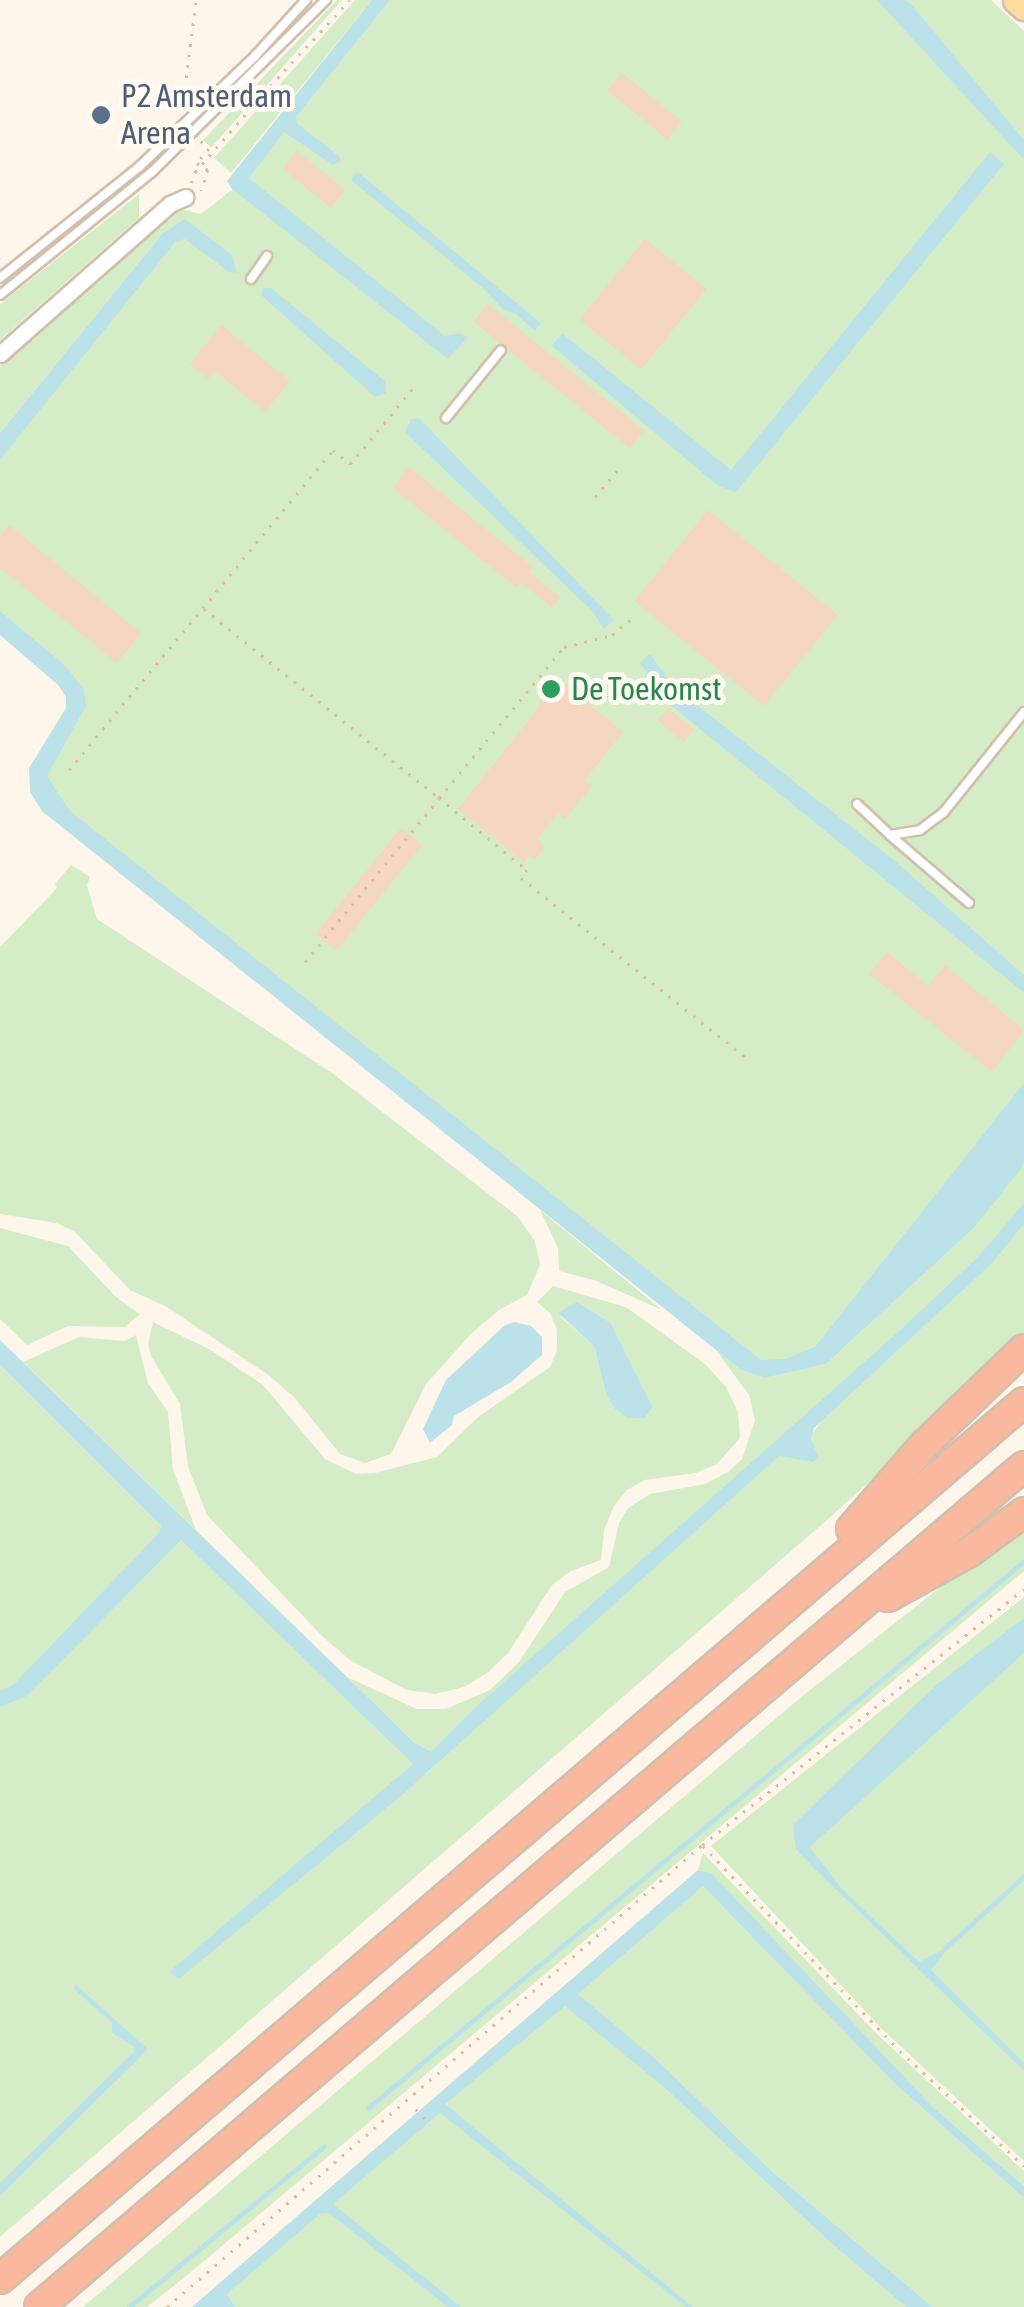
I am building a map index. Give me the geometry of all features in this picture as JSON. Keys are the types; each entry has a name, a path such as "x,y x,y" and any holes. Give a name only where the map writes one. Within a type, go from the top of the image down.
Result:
{"highway":[{"path":"794,1594 926,1444 1024,1348"},
{"path":"0,2279 794,1594 1024,1402"},
{"path":"40,2307 1024,1466"},
{"path":"835,1627 971,1551 1024,1512"}],"main road":[{"path":"1016,0 1024,7"}],"street":[{"path":"0,354 170,204 186,197"}],"lane":[{"path":"0,278 140,166 255,56 306,0"},
{"path":"0,296 152,172 326,0"},
{"path":"250,279 267,256"},
{"path":"446,418 501,350"},
{"path":"890,835 920,830 944,812 1024,712"},
{"path":"857,804 969,903"}],"path":[{"path":"186,197 196,172 350,0"},
{"path":"69,770 333,450 350,464 414,388"},
{"path":"595,497 618,468"},
{"path":"204,609 527,870 521,878 748,1059"},
{"path":"305,962 564,647 612,635 632,618"},
{"path":"168,2307 702,1845 1024,1589"},
{"path":"702,1845 900,2051 1024,2166"},
{"path":"416,2109 430,2125"}],"green space":[{"path":"337,0 342,0 211,148 203,140"},
{"path":"355,0 372,0 231,173 214,158"},
{"name":"De Toekomst","path":"389,0 885,0 1024,149 1024,1098 825,1350 772,1373 68,822 40,773 82,698 0,618 0,452 162,234 0,433 0,365 173,214 184,210 201,214 238,185"},
{"path":"906,0 991,0 1024,31 1024,140"},
{"path":"139,194 139,218 0,340 0,304"},
{"path":"71,865 90,877 87,885 97,919 332,1073 517,1216 535,1241 540,1265 527,1295 499,1310 471,1334 426,1384 391,1454 365,1463 340,1454 294,1397 267,1374 167,1307 130,1290 74,1231 56,1223 0,1214 0,947 57,888 55,884"},
{"path":"1024,1162 1024,1332 950,1409 0,2237 0,1365 161,1526 181,1540 425,1775 437,1764 347,1677 417,1709 446,1709 490,1690 519,1662 565,1592 609,1567 619,1523 628,1508 650,1494 705,1484 742,1459 755,1420 749,1395 716,1350 741,1370 765,1378 826,1364 974,1228","holes":["817,1406 823,1418 812,1434 810,1462 777,1442"]},
{"path":"540,1210 662,1310 594,1280 559,1271 558,1248"},
{"path":"0,1228 68,1246 116,1297 140,1314 125,1327 68,1326 27,1345 0,1319"},
{"path":"553,1286 626,1307 705,1364 726,1387 738,1412 740,1438 717,1464 696,1473 645,1480 627,1490 614,1506 604,1530 601,1560 571,1571 552,1585 508,1653 487,1673 464,1687 435,1694 407,1690 351,1661 323,1637 207,1515 188,1467 180,1404 151,1356 148,1343 153,1322 209,1349 263,1385 325,1459 356,1474 437,1457 478,1417 550,1367 557,1350 557,1330 550,1313 537,1302","holes":["577,1303 611,1323 653,1407 645,1418 606,1394 594,1346 560,1316"]},
{"path":"136,1335 148,1383 168,1412 173,1469 196,1530 23,1362 79,1337 125,1341"},
{"path":"1024,1521 1024,1571 185,2277 147,2307 83,2307 800,1698"},
{"path":"1024,1597 1024,2161 880,2027 711,1846"},
{"path":"703,1853 876,2033 1024,2171 1024,2186 933,2107 711,1874 698,1870"},
{"path":"703,1885 894,2083 1024,2198 1024,2307 933,2307 775,2174 658,2061 577,1994"},
{"path":"554,1995 666,2089 833,2245 906,2307 235,2307 215,2287"}],"water":[{"path":"372,0 390,0 296,117 297,123 340,157 340,162 333,165 284,132 249,178 445,336 460,333 468,337 448,359 232,189 227,181"},
{"path":"877,0 906,0 912,5 1024,140 1024,160"},
{"path":"990,152 1004,164 736,492 718,486 552,346 562,333 731,470"},
{"path":"359,173 541,323 535,331 516,314 503,309 483,288 352,181 353,174"},
{"path":"185,219 232,255 237,273 229,272 185,239 176,241 0,460 0,433 162,234"},
{"path":"263,288 271,288 385,381 386,393 375,397 261,295"},
{"path":"419,418 614,620 604,629 592,611 405,432 411,419"},
{"path":"0,611 66,666 84,690 86,706 47,776 70,811 761,1360 785,1359 815,1347 1024,1083 1024,1162 1020,1170 974,1228 826,1364 765,1378 741,1370 42,811 30,792 29,768 66,708 66,697 58,685 0,635"},
{"path":"650,654 674,687 895,861 1024,975 1024,993 668,703 640,663"},
{"path":"1024,1203 1024,1224 992,1263 814,1428 811,1440 819,1458 813,1462 779,1456 402,1795 179,1979 169,1972 413,1764 181,1540 27,1696 0,1707 0,1691 14,1684 159,1533 161,1526 0,1365 0,1340 415,1743 431,1752 480,1703 897,1333 977,1258"},
{"path":"577,1302 611,1323 653,1407 645,1418 628,1418 615,1409 606,1394 594,1346 558,1313"},
{"path":"515,1322 531,1326 542,1337 542,1355 511,1382 454,1416 452,1425 430,1443 423,1429 446,1380 505,1325"},
{"path":"1024,1618 1024,1653 810,1847 842,1889 919,1962 950,1946 931,1970 1024,2063 1024,2071 796,1849 793,1825 937,1684"},
{"path":"698,1870 711,1873 933,2107 1024,2186 1024,2198 894,2083 703,1886 578,1994 658,2061 775,2174 933,2307 906,2307 833,2245 666,2089 565,2006 445,2104 693,2307 686,2307 440,2113 333,2204 461,2307 448,2307 329,2213 320,2214 227,2294 235,2307 192,2307"},
{"path":"75,1984 148,2049 0,2196 0,2183 134,2052 133,2046 112,2033 112,2023 74,1989"}],"building":[{"path":"622,73 682,121 667,139 608,91"},
{"path":"297,151 345,190 331,208 283,169"},
{"path":"645,239 706,289 641,370 580,320"},
{"path":"488,304 644,430 630,448 474,322"},
{"path":"221,325 290,381 265,412 215,371 208,379 190,364"},
{"path":"409,467 533,567 529,572 560,597 552,608 521,582 517,588 393,488"},
{"path":"708,510 838,615 764,706 634,601"},
{"path":"9,525 141,633 117,663 0,568 0,537"},
{"path":"552,682 587,687 590,705 623,732 585,780 592,786 565,819 558,813 538,838 544,848 535,860 529,855 524,862 458,809 532,716"},
{"path":"668,708 694,730 684,742 658,720"},
{"path":"401,828 422,845 336,951 315,934"},
{"path":"887,952 928,986 945,965 1024,1030 992,1072 869,974"}],"waterway":[{"path":"368,2108 1024,1561"},
{"path":"945,1948 1024,1876"},
{"path":"129,2307 324,2146"}],"place":[{"name":"P2 Amsterdam Arena","path":"101,115"},
{"name":"De Toekomst","path":"551,689"}]}
